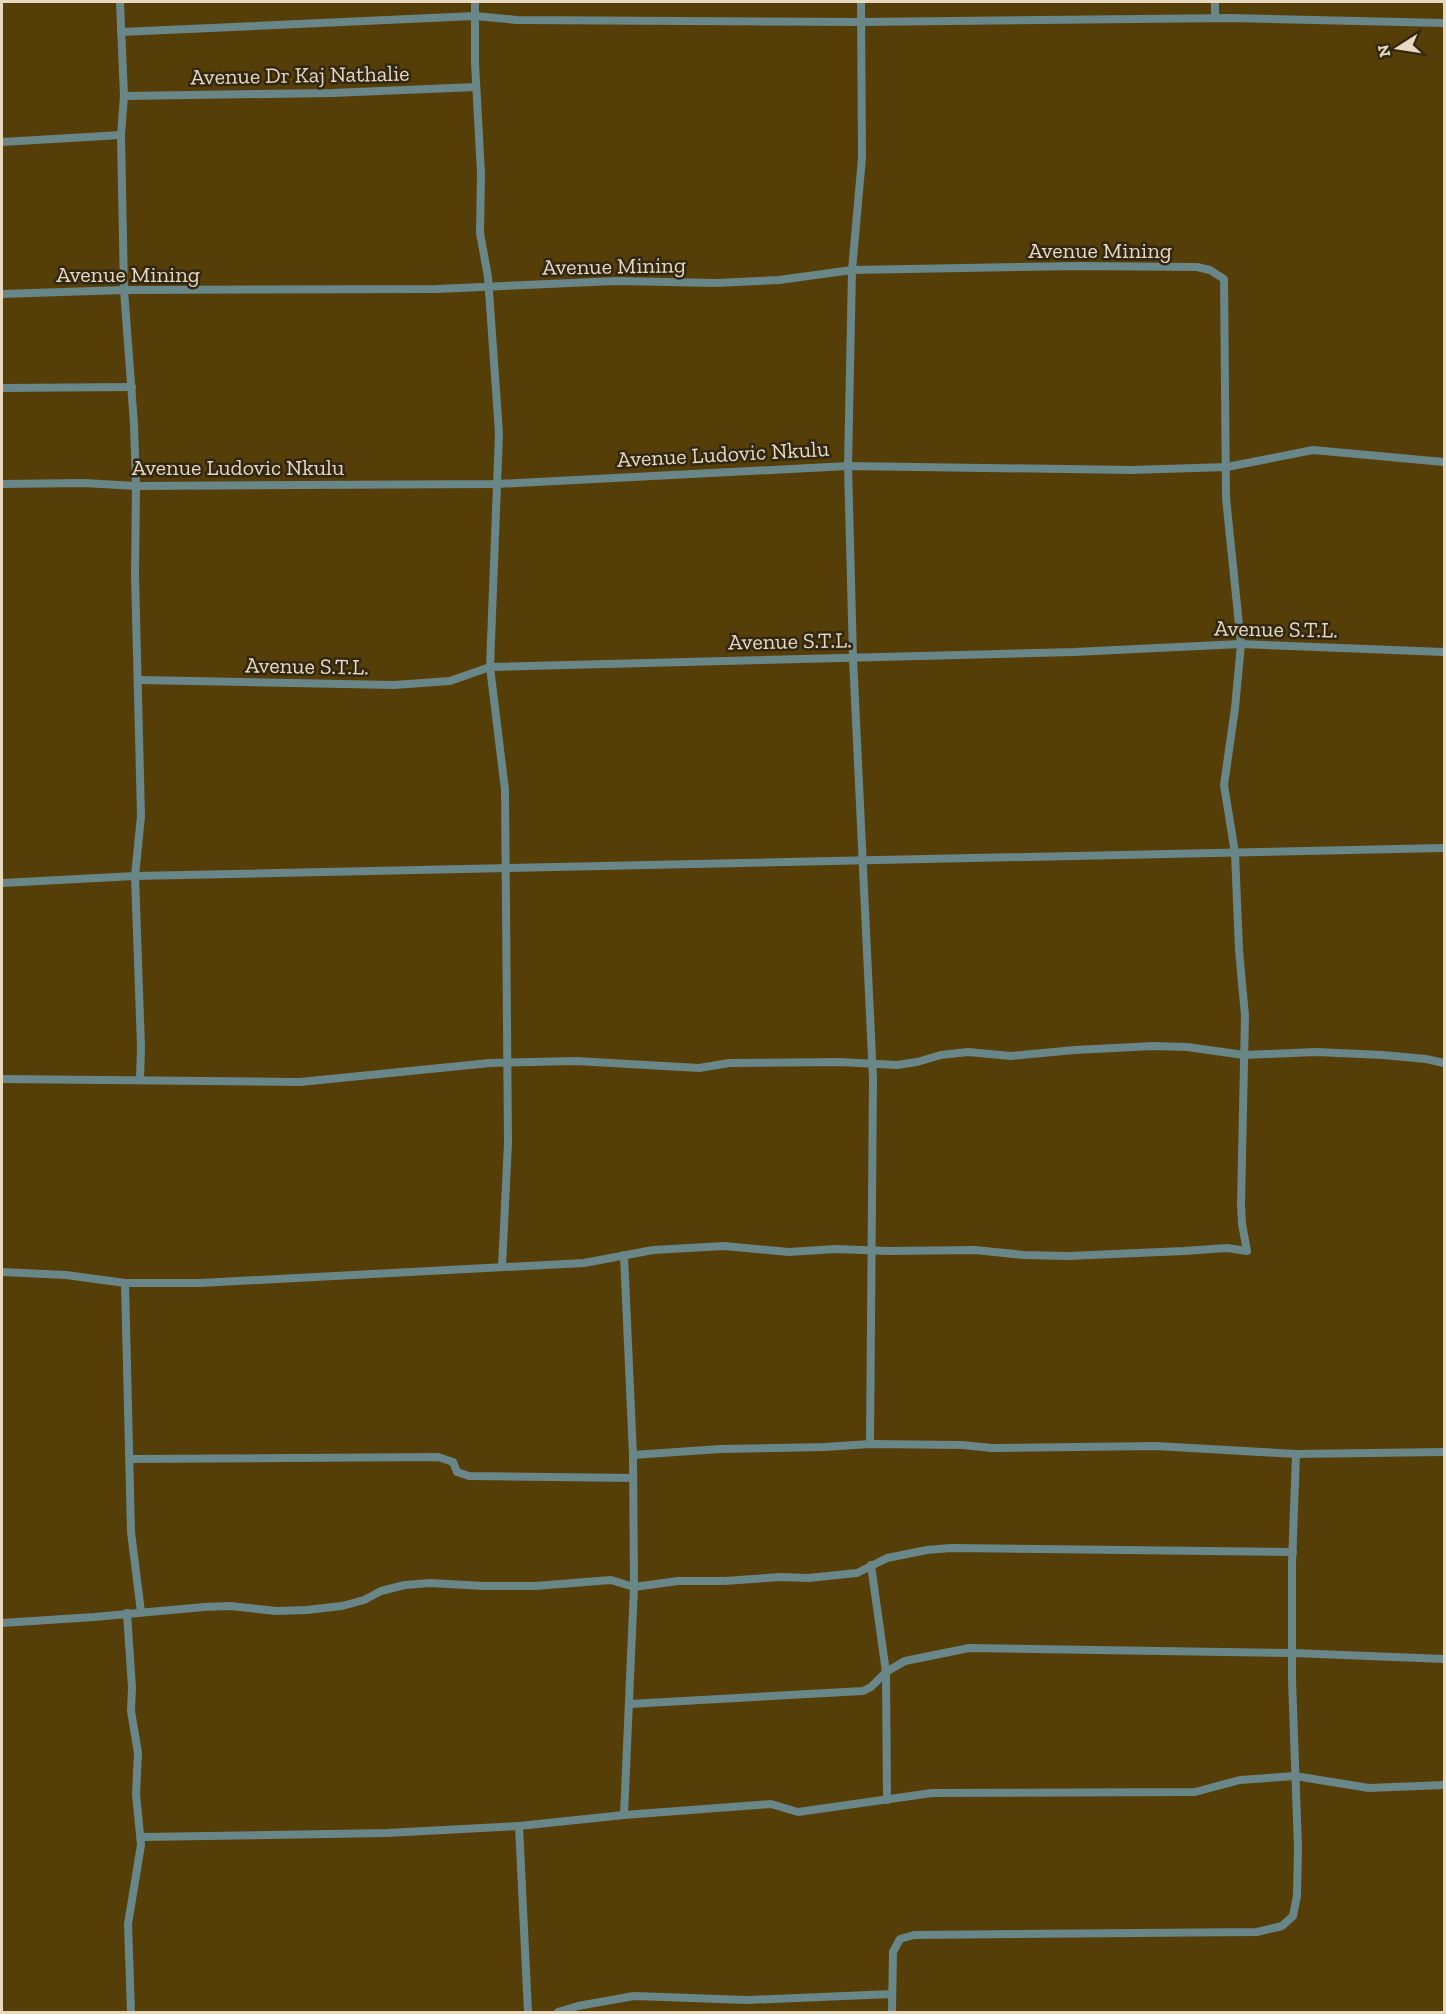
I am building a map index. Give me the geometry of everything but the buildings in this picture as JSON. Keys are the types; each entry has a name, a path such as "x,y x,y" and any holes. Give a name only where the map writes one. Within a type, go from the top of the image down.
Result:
{"street":[{"path":"120,2 124,96 121,135 124,290 132,387 136,486 135,575 141,816 135,876 140,1079"},
{"path":"475,2 476,87 481,173 480,233 488,287 499,433 490,667 505,790 508,1143 502,1267"},
{"path":"861,2 862,158 852,270 848,466 853,658 873,1063 870,1444"},
{"path":"1215,2 1215,18"},
{"path":"121,32 475,16 517,20 861,22 1215,18 1444,23"},
{"name":"Avenue Dr Kaj Nathalie","path":"124,96 332,93 476,87"},
{"path":"2,142 121,135"},
{"name":"Avenue Mining","path":"2,294 124,290 488,287 616,281 727,282 779,280 852,270 1078,266 1197,267 1210,270 1224,279 1227,466"},
{"path":"2,388 132,387"},
{"name":"Avenue Ludovic Nkulu","path":"2,484 84,483 136,486 497,484 848,466 1131,470 1227,466 1313,450 1444,462"},
{"path":"2,1272 66,1275 125,1283 200,1283 584,1263 653,1250 724,1246 789,1252 975,1250 1024,1255 1068,1256 1219,1248 1247,1251 1241,1204 1245,1016 1239,950 1235,853 1224,785 1241,644 1226,498 1227,466"},
{"name":"Avenue S.T.L.","path":"139,680 394,686 450,681 490,667 1074,652 1241,644 1444,652"},
{"path":"2,883 135,876 1444,848"},
{"path":"2,1079 300,1082 423,1069 576,1061 699,1068 729,1063 897,1065 940,1055 968,1052 1011,1056 1153,1046 1187,1047 1244,1055 1316,1052 1383,1055 1444,1063"},
{"path":"624,1255 633,1455 634,1587 624,1815"},
{"path":"125,1283 131,1532 141,1612"},
{"path":"633,1455 720,1449 870,1444 962,1445 992,1448 1156,1446 1183,1449 1241,1449 1296,1454 1444,1452"},
{"path":"892,2013 893,1952 900,1939 914,1935 1257,1932 1282,1926 1293,1916 1297,1896 1298,1848 1293,1653 1296,1454"},
{"path":"129,1459 438,1457 453,1462 457,1472 469,1476 633,1478"},
{"path":"2,1623 43,1622 127,1613 231,1606 276,1611 306,1610 342,1606 364,1600 381,1590 430,1583 510,1586 611,1580 634,1587 678,1581 836,1576 857,1573 886,1558 951,1548 1293,1552"},
{"path":"871,1565 886,1672 887,1800"},
{"path":"127,1613 132,1711 138,1753 137,1818 141,1837 132,1910 128,1924 130,2013"},
{"path":"629,1704 863,1691 870,1688 886,1672 905,1661 969,1648 1293,1653 1444,1659"},
{"path":"141,1837 387,1833 519,1826 624,1815 771,1804 798,1812 932,1793 1195,1792 1240,1780 1295,1776 1369,1788 1444,1785"},
{"path":"519,1826 528,2013"},
{"path":"558,2013 579,2006 634,1996 747,2000 892,1994"}]}
